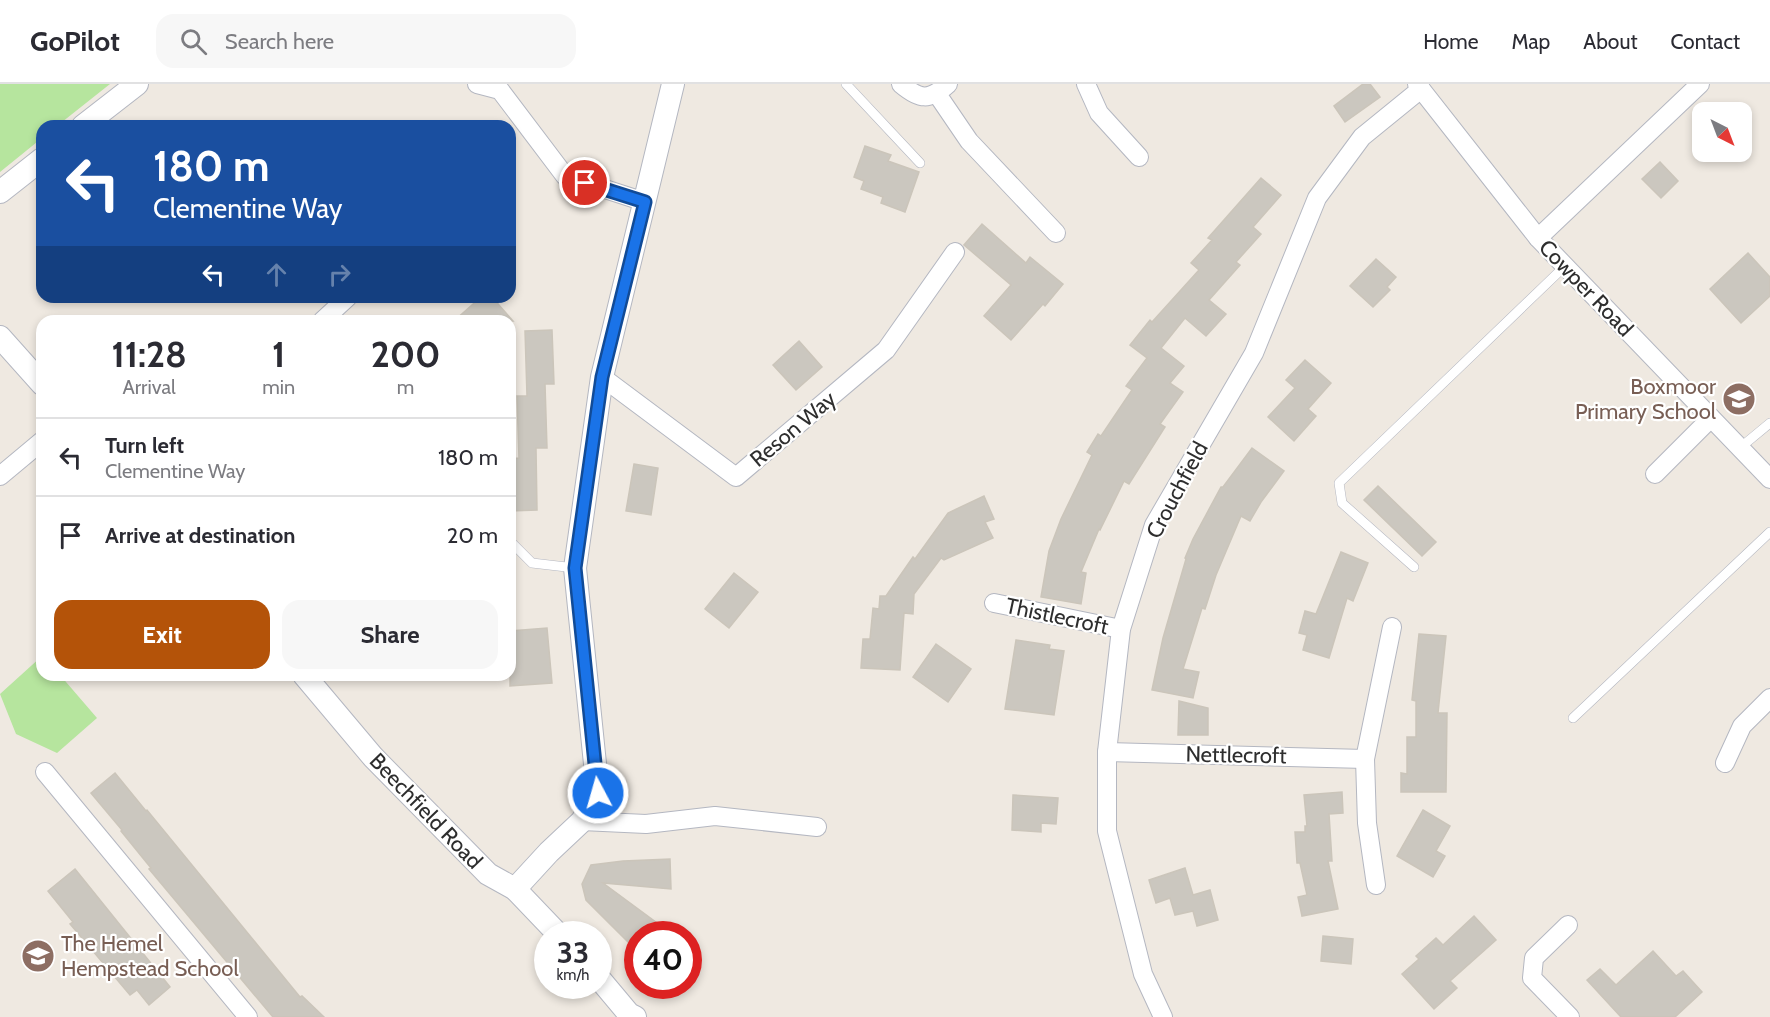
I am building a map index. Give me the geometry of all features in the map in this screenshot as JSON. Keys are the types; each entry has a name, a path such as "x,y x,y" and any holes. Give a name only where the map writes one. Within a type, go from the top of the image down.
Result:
{"street":[{"path":"91,120 136,84"},
{"path":"477,84 503,87 565,176 645,202"},
{"path":"515,889 582,821 598,793 575,568 602,377 674,84"},
{"path":"901,84 910,92 924,97 942,89 969,141 1056,233"},
{"path":"1086,84 1099,112 1139,157"},
{"path":"1538,238 1700,84"},
{"name":"Cowper Road","path":"1419,86 1538,238 1770,479"},
{"name":"Crouchfield","path":"1163,1017 1143,974 1107,831 1107,752 1121,629 1154,525 1254,353 1317,198 1362,137 1419,86"},
{"path":"0,192 36,164"},
{"name":"Reson Way","path":"602,377 736,477 886,350 955,252"},
{"path":"328,315 342,303"},
{"path":"0,337 36,377"},
{"path":"1655,474 1711,418"},
{"path":"0,476 36,446"},
{"name":"Thistlecroft","path":"994,603 1121,629"},
{"path":"1376,885 1367,823 1365,759 1392,627"},
{"name":"Beechfield Road","path":"309,681 372,757 488,874 515,889 546,921"},
{"path":"1725,763 1742,726 1770,698"},
{"name":"Nettlecroft","path":"1107,752 1365,759"},
{"path":"45,772 248,1017"},
{"path":"582,821 646,824 715,816 817,827"},
{"path":"1569,925 1534,958 1532,978 1570,1017"},
{"path":"612,994 630,1016"}],"lane":[{"path":"846,84 920,163"},
{"path":"1414,567 1342,503 1339,483 1565,266"},
{"path":"1741,447 1770,423"},
{"path":"1573,718 1770,532"},
{"path":"516,547 532,563 575,568"}],"green space":[{"path":"0,84 110,84 65,120 36,120 36,143 0,172"},
{"path":"36,661 36,681 65,681 97,718 57,753 16,734 0,694"}],"building":[{"path":"1363,84 1370,84 1380,97 1345,122 1334,106"},
{"path":"865,146 891,155 888,161 919,172 905,212 881,203 883,197 861,189 864,181 854,177"},
{"path":"1660,162 1678,181 1661,198 1642,179"},
{"path":"1261,178 1281,195 1253,227 1261,234 1236,262 1240,265 1209,300 1226,314 1206,336 1185,318 1161,348 1184,366 1170,383 1183,392 1160,424 1165,427 1129,484 1124,481 1099,529 1081,572 1086,573 1081,604 1041,597 1049,551 1061,519 1092,455 1087,452 1098,434 1101,436 1132,390 1126,386 1147,358 1130,345 1150,320 1152,322 1199,270 1191,263 1212,240 1208,238"},
{"path":"982,224 1026,263 1030,257 1063,284 1011,340 984,316 1011,285 964,245"},
{"path":"1748,253 1770,277 1770,296 1741,323 1710,289"},
{"path":"1376,259 1396,277 1387,287 1390,290 1373,307 1350,286"},
{"path":"474,303 497,303 508,315 461,315"},
{"path":"552,330 554,384 545,384 547,448 536,448 537,510 516,511 516,458 519,458 517,396 527,396 525,331"},
{"path":"799,341 822,367 796,390 773,365"},
{"path":"1305,360 1331,383 1308,409 1316,416 1294,441 1268,417 1295,388 1286,380"},
{"path":"1252,448 1284,471 1250,521 1241,516 1216,575 1205,609 1202,608 1183,669 1199,672 1193,698 1152,690 1163,638 1185,558 1221,487"},
{"path":"634,464 658,468 651,515 626,511"},
{"path":"1378,486 1436,542 1422,556 1364,500"},
{"path":"984,496 994,519 985,522 993,538 944,560 941,558 914,594 913,614 904,613 900,670 861,668 863,639 870,639 873,608 879,609 880,596 886,596 948,513"},
{"path":"1341,552 1368,563 1353,601 1347,598 1329,658 1303,650 1307,635 1299,633 1305,611 1316,614"},
{"path":"734,573 758,592 729,628 705,609"},
{"path":"547,628 552,683 510,686 510,681 516,681 516,631"},
{"path":"1419,634 1446,636 1438,713 1447,713 1446,792 1401,792 1401,773 1407,774 1407,737 1416,737 1416,701 1412,700"},
{"path":"1016,640 1050,645 1049,649 1064,651 1054,715 1005,709"},
{"path":"936,644 971,669 948,702 913,677"},
{"path":"1179,701 1208,708 1208,735 1178,735"},
{"path":"115,773 300,997 302,996 324,1017 273,1017 149,869 151,868 91,793"},
{"path":"1342,792 1343,813 1329,814 1332,861 1328,861 1338,909 1302,916 1298,897 1307,895 1300,863 1297,863 1295,832 1305,832 1305,826 1307,826 1304,795"},
{"path":"1013,795 1058,798 1056,824 1041,823 1041,832 1012,830"},
{"path":"1423,810 1450,826 1436,851 1445,856 1433,877 1397,856"},
{"path":"670,859 671,889 603,883 654,921 624,921 624,938 612,926 612,921 607,921 586,900 582,884 591,865"},
{"path":"1185,868 1193,895 1210,890 1218,920 1197,926 1193,911 1175,915 1170,898 1156,903 1149,880"},
{"path":"75,869 170,987 149,1005 137,990 130,995 70,924 73,922 48,891"},
{"path":"1474,916 1496,940 1450,981 1457,988 1434,1009 1402,974 1419,959 1416,956 1436,938 1443,945"},
{"path":"1323,936 1353,939 1351,964 1321,961"},
{"path":"1653,951 1676,976 1683,971 1702,992 1675,1017 1621,1017 1587,980 1600,969 1616,985"}],"place":[{"name":"Boxmoor Primary School","path":"1739,399"},
{"name":"The Hemel Hempstead School","path":"38,956"}],"route":[{"path":"585,183 645,202 602,377 575,568 598,793"}]}
